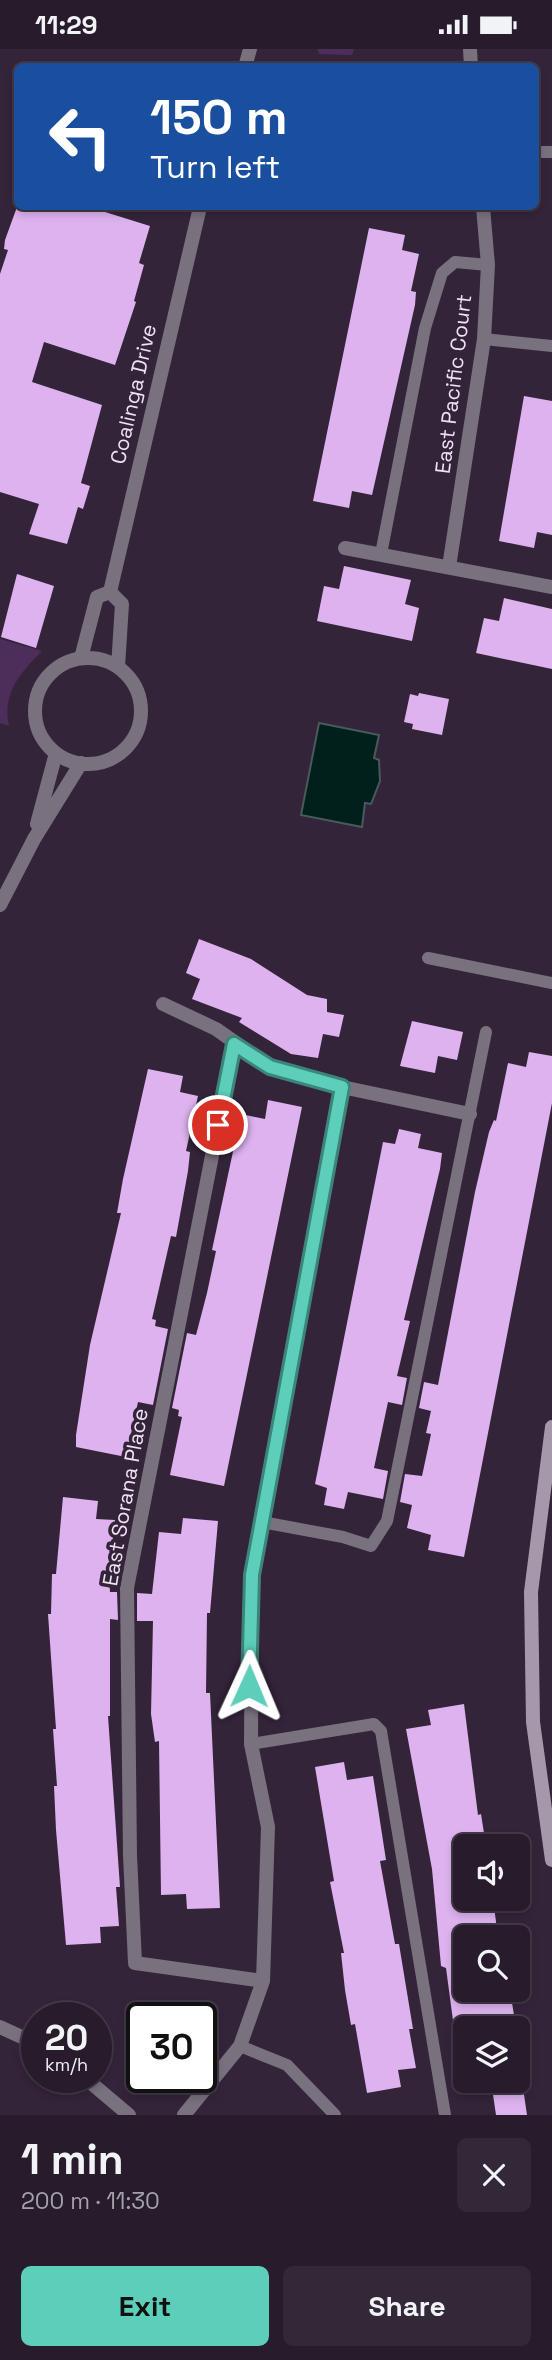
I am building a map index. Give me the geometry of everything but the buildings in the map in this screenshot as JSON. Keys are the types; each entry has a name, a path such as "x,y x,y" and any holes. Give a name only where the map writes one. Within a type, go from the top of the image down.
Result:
{"street":[{"name":"Coalinga Drive","path":"81,658 97,597 110,592 199,210"},
{"name":"East Pacific Court","path":"449,567 484,339 488,265 483,210"},
{"path":"345,548 552,587"},
{"path":"110,592 122,604 118,667"},
{"path":"81,658 94,658 118,667 130,680 138,695 141,713 137,730 128,745 114,756 98,763 80,764 56,753 37,728 37,697 53,671 81,658"},
{"path":"34,839 56,753"},
{"path":"0,905 34,839 80,764"},
{"path":"163,1005 216,1029 270,1067 342,1087 470,1114"},
{"name":"East Sorana Place","path":"234,1044 127,1588 130,1855 135,1962 263,1981"},
{"path":"184,2115 240,2046 263,1981 268,1827 251,1744 252,1575 342,1087"},
{"path":"552,1427 531,1593 533,1722 552,1860"},
{"path":"0,2027 21,2037"},
{"path":"103,2093 129,2115"}],"lane":[{"path":"380,554 423,340 442,273 455,262 488,265"},
{"path":"484,339 552,347"},
{"path":"428,958 552,983"},
{"path":"262,1521 342,1537 371,1546 387,1521 486,1032"},
{"path":"251,1744 374,1724 381,1731 445,2115"},
{"path":"240,2046 287,2066 335,2115"}],"shaded area":[{"path":"317,49 354,49 352,55 319,54"},
{"path":"0,639 42,651 15,684 8,703 9,726 0,723"},
{"path":"319,723 379,735 374,758 379,760 380,781 371,804 365,803 362,827 301,815"}],"route":[{"path":"218,1125 234,1044 270,1067 342,1087 252,1575 249,1686"}]}
